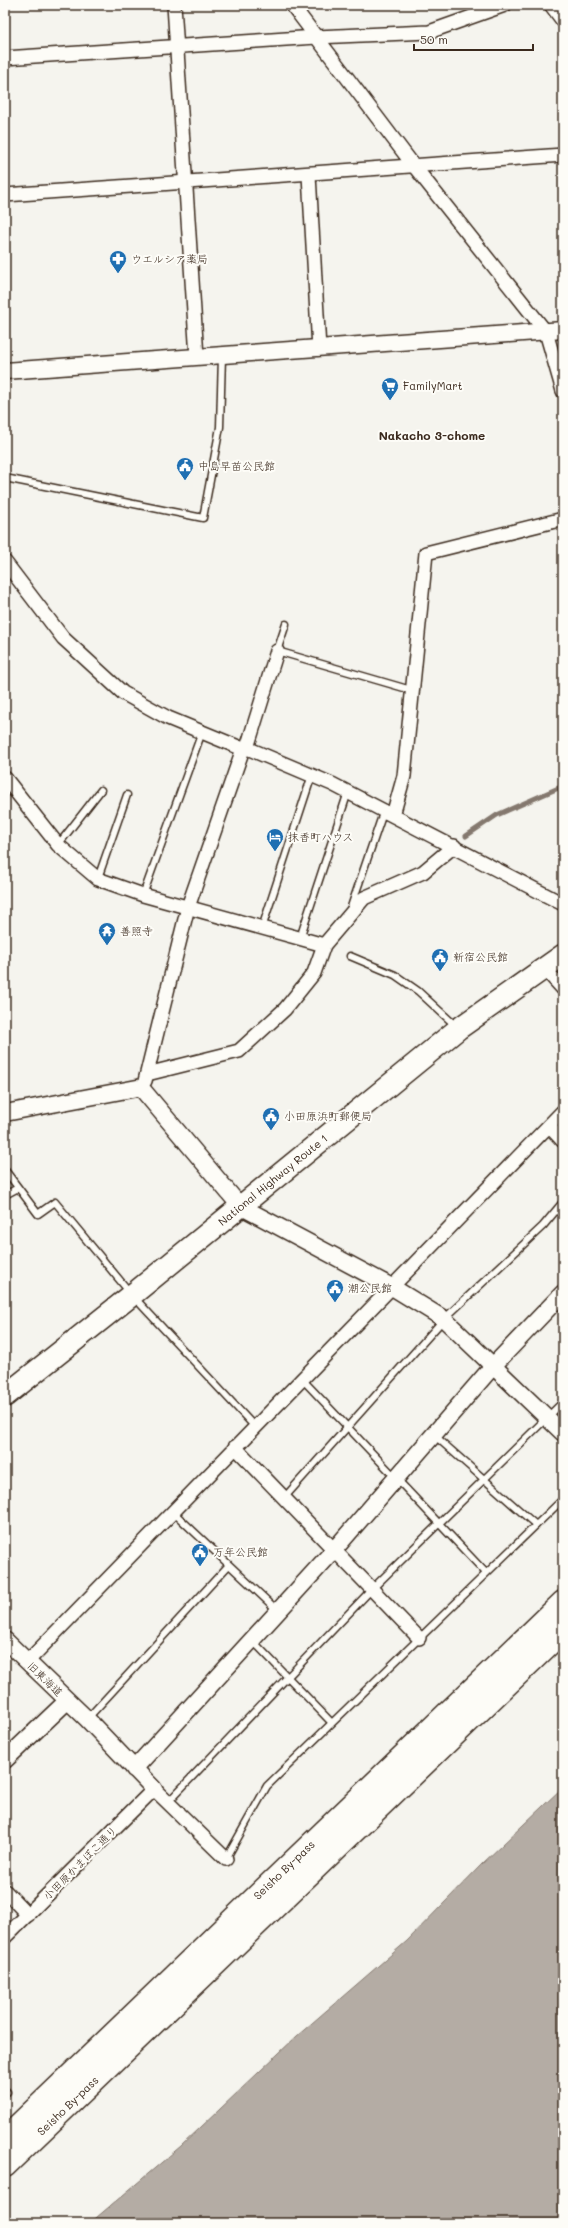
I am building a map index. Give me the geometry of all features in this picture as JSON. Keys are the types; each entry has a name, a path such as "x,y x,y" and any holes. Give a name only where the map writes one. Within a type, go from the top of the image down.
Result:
{"highway":[{"name":"National Highway Route 1","path":"5,1396 132,1295 458,1029 563,955"},
{"name":"Seisho By-pass","path":"5,2138 563,1602"},
{"name":"Seisho By-pass","path":"5,2166 563,1631"}],"street":[{"path":"174,5 176,47 188,183 197,357"},
{"path":"292,5 414,166 546,332 563,391"},
{"path":"5,58 316,37 429,32 505,5"},
{"path":"551,5 563,21"},
{"path":"5,195 309,175 563,155"},
{"path":"309,175 320,348"},
{"path":"5,371 563,330"},
{"path":"388,812 404,776 426,553 563,519"},
{"path":"5,562 63,638 123,693 168,718 245,748 348,792 563,904"},
{"path":"142,1089 188,907 245,748 277,651"},
{"path":"5,778 58,845 98,879 143,894 324,945"},
{"path":"147,1074 238,1051 285,1009 314,973 324,945 364,898 422,872 454,846"},
{"path":"544,968 563,989"},
{"path":"5,1113 137,1088 142,1089 240,1206 392,1287 444,1319 563,1433"},
{"path":"27,1662 172,1511 563,1111"},
{"path":"549,1126 563,1141"},
{"path":"134,1768 334,1550 433,1434 494,1366 563,1293"},
{"path":"235,1447 419,1638"},
{"name":"旧東海道","path":"5,1640 87,1719 154,1789"},
{"path":"5,1760 67,1701"},
{"path":"154,1789 226,1859"},
{"name":"小田原かまぼこ通り","path":"5,1937 154,1789"},
{"path":"5,1891 28,1915"}],"lane":[{"path":"5,478 203,518 220,427 222,356"},
{"path":"286,624 277,651 412,690"},
{"path":"143,894 202,732"},
{"path":"262,928 312,776"},
{"path":"58,845 101,790"},
{"path":"300,938 348,792"},
{"path":"98,879 127,795"},
{"path":"348,918 388,812"},
{"path":"350,956 395,975 418,991 458,1029"},
{"path":"5,1170 38,1214 55,1202 132,1295 255,1427"},
{"path":"5,1195 18,1188"},
{"path":"284,1498 444,1319 543,1226 563,1202"},
{"path":"302,1379 486,1573"},
{"path":"168,1802 289,1678 372,1589 483,1478 563,1402"},
{"path":"433,1434 536,1525"},
{"path":"226,1859 267,1786 331,1722 563,1499"},
{"path":"172,1511 228,1566 278,1611"},
{"path":"87,1719 228,1566"},
{"path":"252,1640 331,1722"}],"shaded area":[{"path":"563,1787 563,2223 90,2223 181,2146 297,2036 407,1941 482,1864"}],"waterway":[{"path":"466,836 497,815 563,786"}],"place":[{"name":"ウエルシア薬局","path":"118,274"},
{"name":"FamilyMart","path":"390,401"},
{"name":"中島早苗公民館","path":"185,481"},
{"name":"抹香町ハウス","path":"275,852"},
{"name":"善照寺","path":"107,946"},
{"name":"新宿公民館","path":"440,972"},
{"name":"小田原浜町郵便局","path":"271,1131"},
{"name":"潮公民館","path":"335,1303"},
{"name":"万年公民館","path":"200,1567"}],"district":[{"name":"Nakacho 3-chome","path":"432,436"}]}
